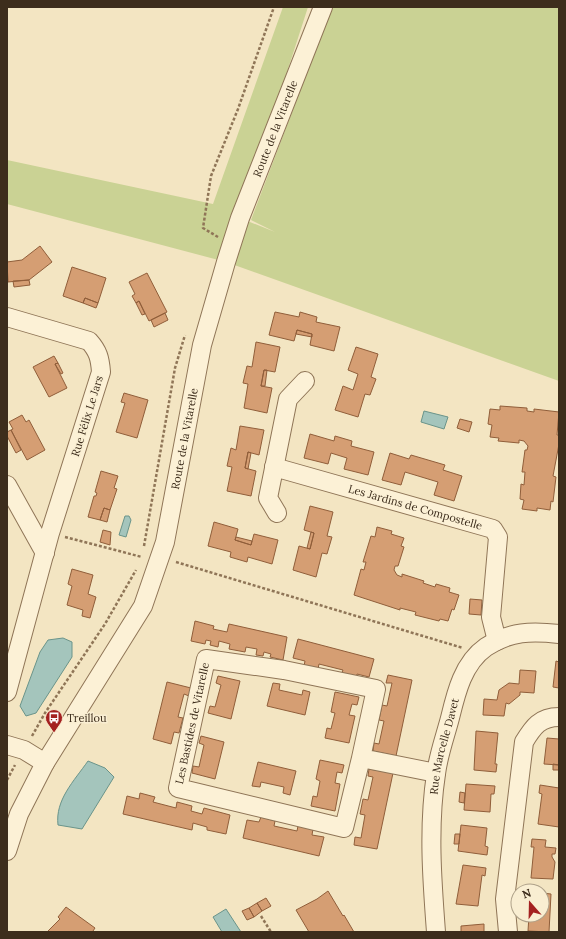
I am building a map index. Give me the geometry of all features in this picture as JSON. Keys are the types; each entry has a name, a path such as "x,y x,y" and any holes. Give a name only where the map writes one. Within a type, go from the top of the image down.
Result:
{"street":[{"name":"Route de la Vitarelle","path":"7,851 19,814 45,763 143,606 161,558 202,345 226,262 240,218 323,7"},
{"name":"Rue Félix Le Jars","path":"7,317 89,341 96,349 100,357 101,372 50,533 7,692"},
{"path":"277,514 268,498 288,399 305,381"},
{"name":"Les Jardins de Compostelle","path":"274,467 493,529 498,537 491,617 497,642"},
{"path":"7,485 45,553"},
{"name":"Rue Marcelle Davet","path":"436,932 432,872 432,811 436,773 458,685 469,666 486,647 522,632 559,634"},
{"name":"Les Bastides de Vitarelle","path":"206,658 284,670 376,689 361,758 344,828 178,788 206,658"},
{"path":"508,932 505,899 524,742 533,727 541,720 559,717"},
{"path":"15,748 45,763"},
{"path":"361,758 436,773"}],"path":[{"path":"218,238 204,228 211,176 238,109 274,7"},
{"path":"216,244 221,231"},
{"path":"140,562 175,368 186,332"},
{"path":"50,533 142,557 161,558 480,653"},
{"path":"7,780 15,748 45,713 105,624 136,569"},
{"path":"261,916 271,932"}],"green space":[{"path":"283,7 308,7 240,218 275,232 251,220 332,7 559,7 559,381 226,262 7,204 7,160 213,204"}],"water":[{"path":"424,411 448,417 444,429 421,422"},
{"path":"125,516 129,516 131,520 126,537 119,535"},
{"path":"63,638 72,642 72,657 36,713 26,716 20,706 40,652 48,640"},
{"path":"88,761 105,768 114,777 82,829 58,825 59,807 62,799"},
{"path":"226,909 241,932 222,932 213,917"}],"building":[{"path":"40,246 52,262 29,280 8,282 7,262 22,260"},
{"path":"72,267 106,278 98,303 85,298 83,303 63,296"},
{"path":"147,273 167,312 149,321 139,301 136,303 132,296 135,294 129,282"},
{"path":"29,280 30,285 14,287 13,281"},
{"path":"85,298 98,303 96,308 83,303"},
{"path":"139,301 145,314 142,315 136,303"},
{"path":"275,312 299,317 300,312 317,317 316,322 340,327 334,351 310,345 312,334 297,330 294,341 269,335"},
{"path":"165,313 168,320 154,327 151,320"},
{"path":"297,330 312,334 312,337 296,334"},
{"path":"256,342 280,347 275,372 264,370 261,386 272,388 267,413 244,408 248,384 243,383 247,366 252,367"},
{"path":"356,347 378,354 371,377 376,379 370,395 365,394 358,417 335,410 343,386 353,390 358,374 348,370"},
{"path":"54,356 58,363 55,364 67,388 49,397 33,367"},
{"path":"58,363 63,373 61,374 55,364"},
{"path":"264,370 267,370 265,386 261,386"},
{"path":"124,393 148,400 137,438 116,432 125,403 121,402"},
{"path":"500,406 527,408 527,411 534,412 534,409 559,412 557,435 559,435 559,444 553,476 556,477 553,502 551,501 550,510 537,508 537,511 522,509 524,500 520,499 521,484 524,485 525,472 522,472 525,450 527,450 528,446 524,441 519,440 519,443 498,441 499,438 490,437 492,425 488,424 490,409 500,410"},
{"path":"22,415 26,422 29,420 45,450 27,460 11,430 13,429 9,422"},
{"path":"460,419 472,422 469,432 457,428"},
{"path":"240,426 264,430 259,455 248,452 245,468 256,471 251,496 227,491 232,467 227,466 231,448 236,450"},
{"path":"11,430 21,450 16,453 7,436 7,432"},
{"path":"310,434 334,441 335,436 352,441 351,446 374,452 368,475 344,469 347,458 331,453 328,464 304,458"},
{"path":"248,452 251,453 248,469 245,468"},
{"path":"390,453 409,459 411,455 445,465 443,470 462,476 454,501 434,495 438,482 405,472 401,485 382,480"},
{"path":"101,471 118,476 114,488 117,489 110,510 104,508 100,520 88,517 94,496 96,496 97,493 95,492"},
{"path":"310,506 333,512 327,536 332,537 327,554 322,553 316,577 293,570 299,546 310,549 314,533 304,530"},
{"path":"104,508 110,510 107,522 100,520"},
{"path":"214,522 238,529 235,540 251,545 254,534 278,540 272,564 248,557 247,562 230,557 231,552 208,546"},
{"path":"377,527 392,531 391,534 404,538 401,546 404,547 398,566 395,566 394,570 397,575 402,577 402,574 424,581 423,583 435,587 436,584 450,588 449,592 459,595 454,610 452,609 448,621 440,619 439,621 415,615 416,612 400,608 400,610 354,595 361,569 364,570 366,562 363,562 371,536 375,537"},
{"path":"103,530 111,532 110,545 100,542"},
{"path":"311,532 314,533 310,549 307,548"},
{"path":"236,537 252,541 251,545 235,540"},
{"path":"72,569 93,575 88,594 96,597 90,618 82,616 83,610 67,605 72,586 68,584"},
{"path":"470,599 482,600 481,615 469,614"},
{"path":"195,621 214,626 213,629 227,632 229,624 287,637 283,660 270,657 271,654 264,652 263,656 256,655 257,649 246,647 245,652 229,649 230,644 219,641 218,647 210,645 211,641 206,640 205,644 191,641"},
{"path":"298,639 374,659 369,677 357,674 356,679 341,675 343,670 319,664 318,669 304,666 305,661 293,658"},
{"path":"556,661 559,662 559,688 553,687"},
{"path":"520,670 536,671 534,693 520,692 520,695 509,704 506,703 504,716 483,715 484,699 497,700 499,690 509,683 519,684"},
{"path":"388,675 412,680 396,756 373,751 374,743 379,744 384,721 379,720 382,705 387,706 392,683 386,683"},
{"path":"218,676 240,681 231,719 208,713 210,706 215,707 221,685 216,683"},
{"path":"167,682 191,688 189,696 184,694 178,717 183,718 179,733 174,732 171,744 153,739"},
{"path":"273,683 280,684 279,690 302,695 303,690 310,692 305,715 267,706"},
{"path":"335,692 359,697 357,705 352,704 349,715 355,716 349,743 325,738 327,728 331,729 335,713 331,712"},
{"path":"476,731 498,733 495,764 497,764 496,772 474,770"},
{"path":"201,736 224,742 215,779 192,773 193,766 199,767 204,745 199,743"},
{"path":"547,738 559,739 559,765 544,764"},
{"path":"320,760 344,765 342,773 337,772 335,783 340,784 335,811 311,806 313,796 317,797 320,781 316,779"},
{"path":"258,762 296,771 290,795 283,793 284,787 261,782 260,787 252,786"},
{"path":"553,764 559,765 559,770 553,770"},
{"path":"369,769 393,773 377,849 354,845 355,837 361,838 365,815 360,814 363,799 368,800 373,777 368,776"},
{"path":"466,784 495,786 494,794 491,794 490,812 464,810"},
{"path":"540,785 559,788 559,827 538,824 542,794 539,793"},
{"path":"460,792 465,793 464,803 459,802"},
{"path":"140,793 155,797 153,802 176,808 177,802 192,806 191,811 202,814 204,808 230,815 226,834 207,830 207,827 193,823 192,830 123,814 127,796 139,799"},
{"path":"261,817 275,821 274,826 297,831 298,826 313,829 312,835 324,837 319,856 243,838 247,820 259,822"},
{"path":"461,825 487,828 485,846 488,847 487,855 458,851"},
{"path":"455,834 460,834 459,844 454,844"},
{"path":"532,839 546,840 545,847 556,848 555,854 552,854 555,862 553,879 531,878 534,847 531,847"},
{"path":"463,865 486,868 485,876 482,875 478,906 456,904"},
{"path":"328,891 354,932 309,932 296,910 317,899"},
{"path":"266,898 271,906 262,911 257,903"},
{"path":"257,903 262,911 254,917 249,908"},
{"path":"66,907 95,928 93,931 94,932 47,932 60,919 58,917"},
{"path":"249,908 254,917 247,920 242,911"},
{"path":"528,923 549,923 549,932 528,931"},
{"path":"484,924 484,932 461,932 461,926"}],"place":[{"name":"Treillou","path":"54,733"}]}
